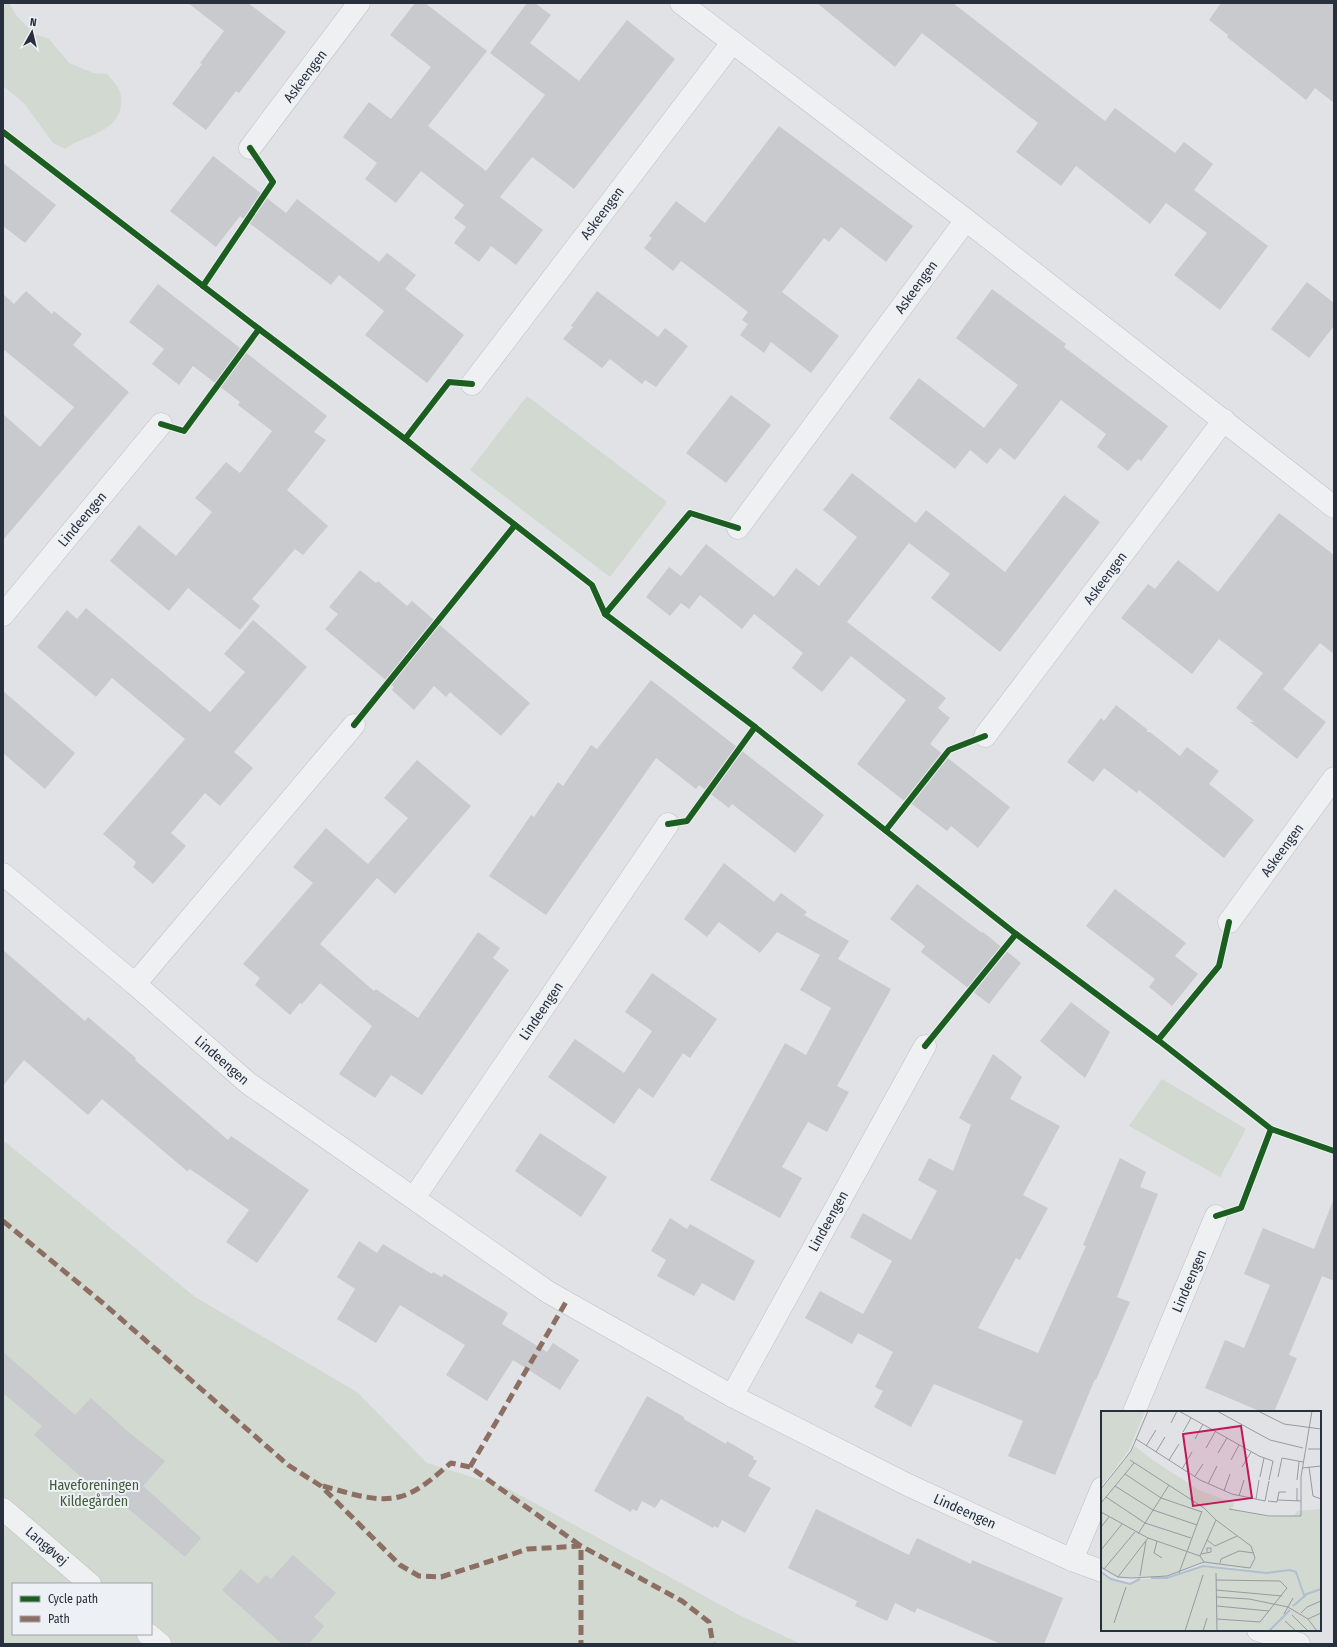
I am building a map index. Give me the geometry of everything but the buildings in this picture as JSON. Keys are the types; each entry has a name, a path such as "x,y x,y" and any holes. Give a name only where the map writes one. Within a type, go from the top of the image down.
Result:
{"street":[{"name":"Askeengen","path":"250,148 359,3"},
{"path":"681,3 966,220 1334,507"},
{"name":"Askeengen","path":"472,384 732,43"},
{"name":"Askeengen","path":"738,528 966,220"},
{"name":"Askeengen","path":"985,736 1224,420"},
{"name":"Lindeengen","path":"3,615 160,424"},
{"path":"135,984 354,725"},
{"name":"Askeengen","path":"1230,922 1334,778"},
{"name":"Lindeengen","path":"414,1198 668,824"},
{"name":"Lindeengen","path":"3,874 135,984 248,1083 548,1292 732,1396 908,1485 1072,1560 1101,1571"},
{"name":"Lindeengen","path":"732,1396 925,1046"},
{"name":"Lindeengen","path":"1134,1411 1216,1216"},
{"path":"1072,1560 1101,1490"},
{"name":"Langøvej","path":"3,1509 89,1583"},
{"path":"1261,1631 1299,1644"},
{"path":"149,1635 160,1644"}],"green space":[{"path":"3,3 9,3 16,15 34,34 49,39 69,63 93,73 107,74 118,87 121,99 118,116 110,125 65,149 53,143 24,103 3,86"},
{"path":"527,396 667,502 610,577 470,470"},
{"path":"1162,1079 1246,1129 1220,1177 1129,1126"},
{"name":"Haveforeningen Kildegården","path":"3,1140 195,1297 357,1392 427,1463 507,1488 739,1615 801,1644 3,1644"}],"marked path":[{"path":"3,1221 104,1304 288,1465 321,1486 400,1565 419,1576 441,1577 528,1549 581,1546 682,1601 709,1622 713,1644"},
{"path":"470,1467 566,1302"},
{"path":"323,1486 370,1498 380,1499 399,1497 406,1495 426,1483 451,1463 470,1467 581,1546 581,1644"}],"cycle path":[{"path":"3,132 405,439 592,585 605,614 755,727 1016,934 1158,1040 1271,1129 1334,1151"},
{"path":"203,286 273,182 250,148"},
{"path":"161,424 184,431 259,329"},
{"path":"405,439 449,382 472,384"},
{"path":"605,614 690,513 738,528"},
{"path":"354,725 515,525"},
{"path":"668,824 687,821 755,727"},
{"path":"886,830 949,750 985,736"},
{"path":"1158,1040 1219,966 1229,922"},
{"path":"925,1046 1016,934"},
{"path":"1216,1216 1241,1208 1271,1129"}]}
